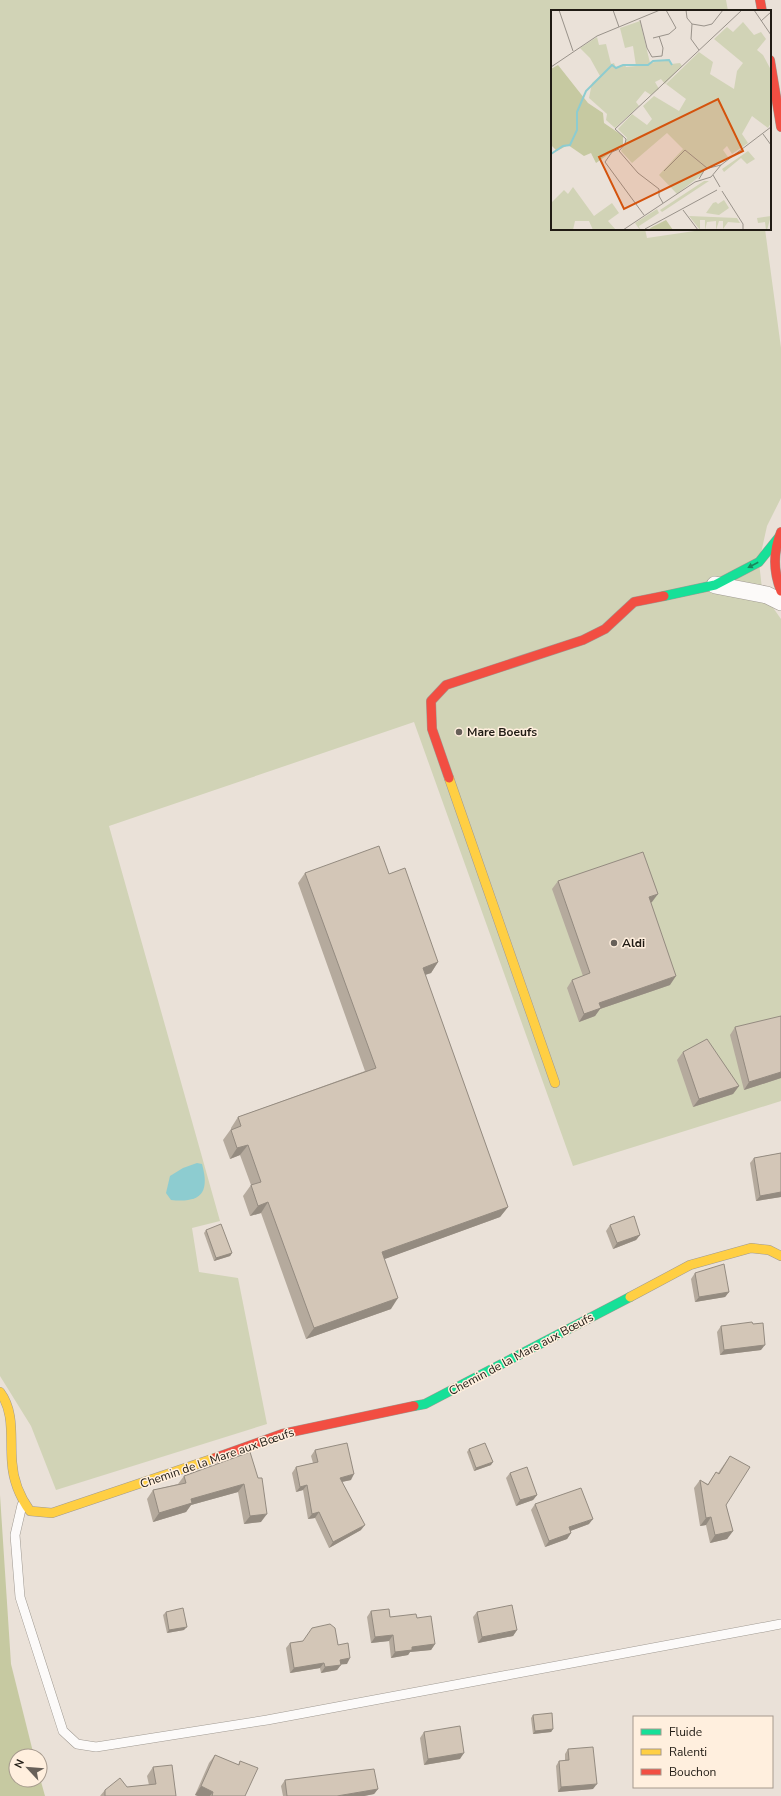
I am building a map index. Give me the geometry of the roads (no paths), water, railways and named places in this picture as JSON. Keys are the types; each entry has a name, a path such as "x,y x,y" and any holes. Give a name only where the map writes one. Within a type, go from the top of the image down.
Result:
{"street":[{"path":"760,0 762,10"},
{"path":"771,66 781,127"},
{"path":"555,1083 432,729 431,701 446,685 583,640 605,628 634,602 715,586 759,562 780,534"},
{"path":"780,534 774,554 774,566 781,591"},
{"path":"715,586 767,595 781,602"},
{"name":"Chemin de la Mare aux Bœufs","path":"22,1501 30,1511 52,1513 159,1478 282,1434 425,1404 690,1265 752,1248 769,1250 781,1256"},
{"path":"0,1392 4,1396 10,1420 13,1463 22,1501"}],"lane":[{"path":"22,1501 15,1535 20,1597 63,1732 77,1744 96,1747 274,1718 781,1624"}],"water":[{"path":"197,1163 202,1164 204,1174 204,1189 201,1194 190,1200 171,1200 166,1193 170,1176 183,1168"}],"place":[{"name":"Mare Boeufs","path":"459,732"},
{"name":"Aldi","path":"614,943"}]}
